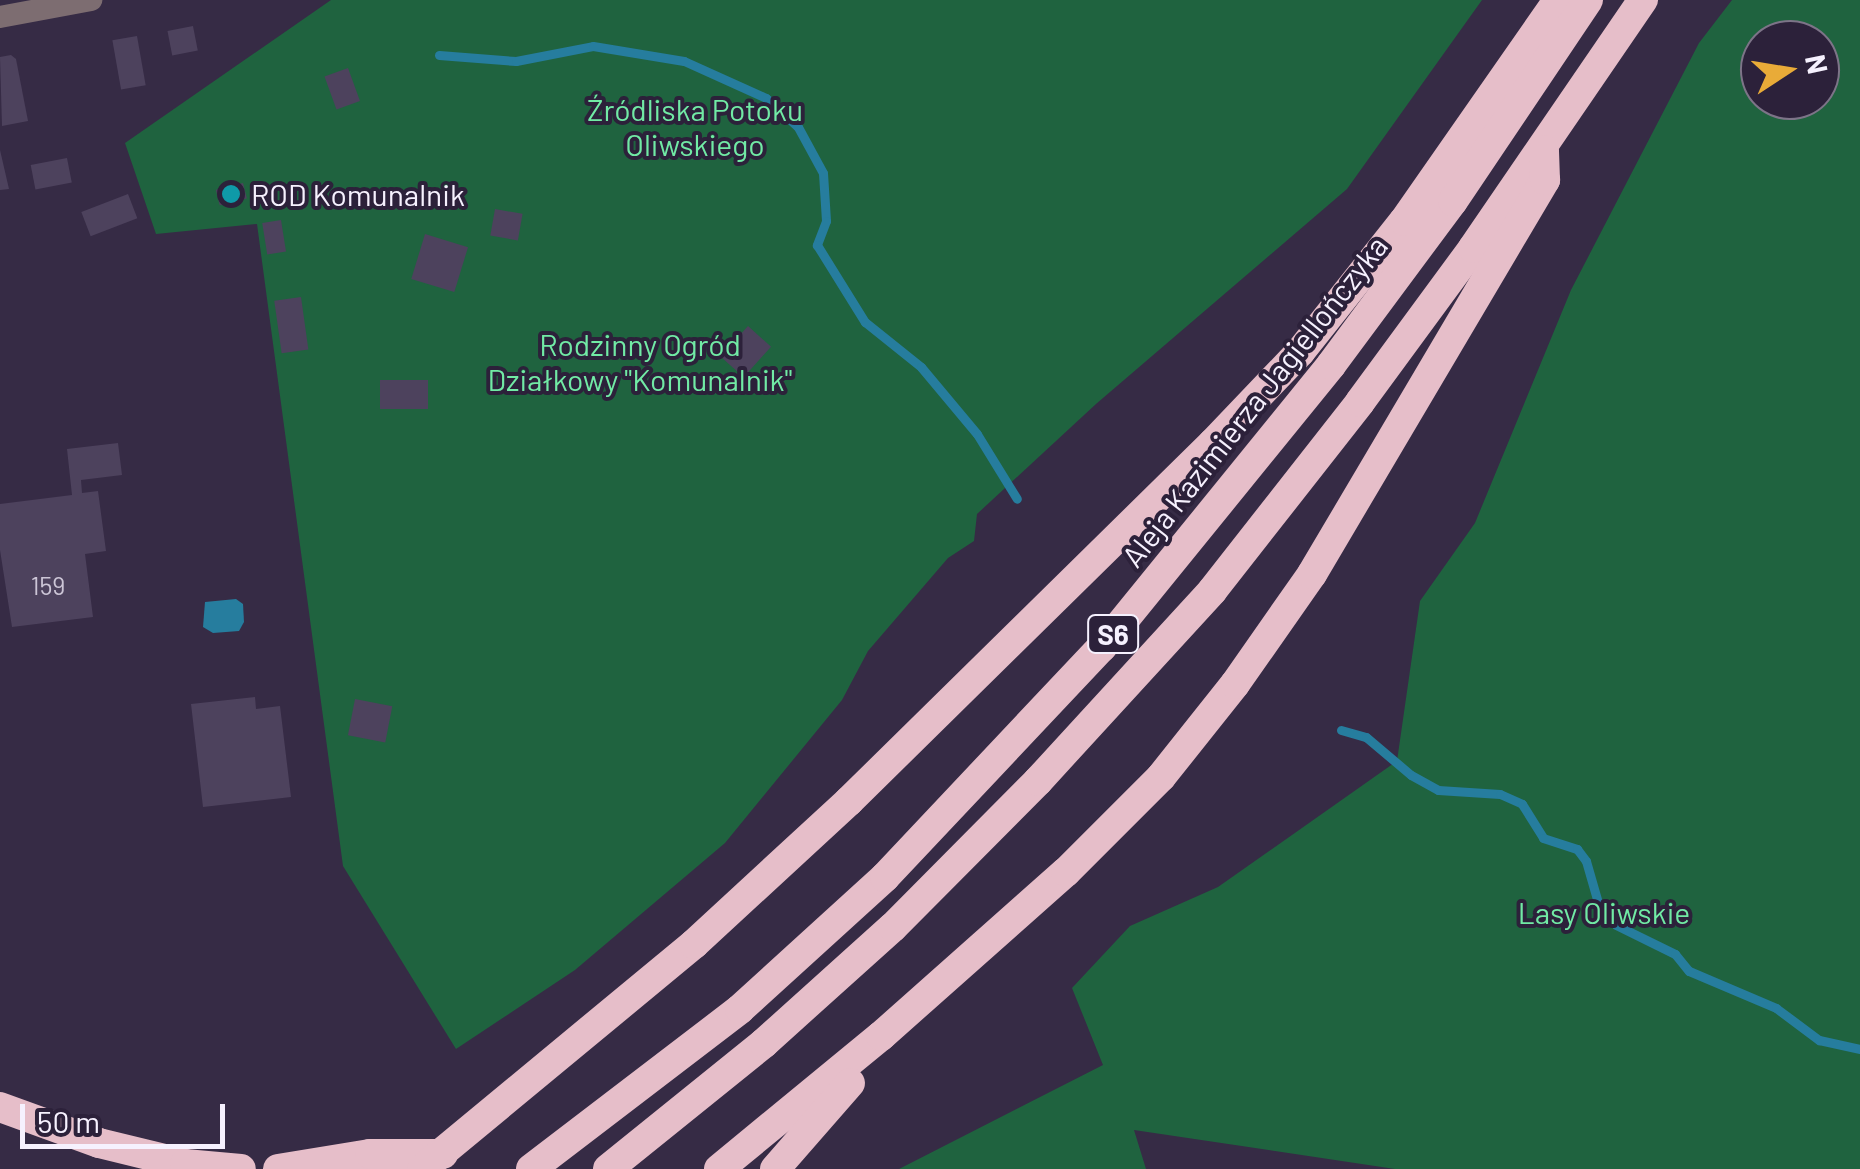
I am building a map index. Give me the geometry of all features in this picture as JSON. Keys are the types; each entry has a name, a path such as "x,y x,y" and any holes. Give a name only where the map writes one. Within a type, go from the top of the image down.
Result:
{"highway":[{"path":"278,1169 370,1154 432,1161 694,944 1213,443 1300,352 1404,221 1558,0"},
{"name":"Aleja Kazimierza Jagiellończyka","path":"531,1169 740,1009 884,877 1102,647 1331,365 1453,201 1588,0"},
{"name":"S6","path":"608,1169 764,1043 893,927 968,854 1212,591 1360,402 1544,146 1643,0"},
{"path":"719,1169 881,1036 1066,872 1162,777 1236,684 1312,574 1545,180 1544,146"},
{"path":"776,1169 804,1130 877,1054 881,1036"},
{"path":"0,1107 116,1147 185,1164 241,1169"}],"street":[{"path":"0,17 91,0"}],"green space":[{"name":"Rodzinny Ogród Działkowy \"Komunalnik\"","path":"331,0 1482,0 1347,189 1096,404 977,514 974,541 948,558 868,651 842,700 725,843 575,970 456,1049 343,866 257,224 156,234 125,143"},
{"name":"Lasy Oliwskie","path":"1732,0 1860,0 1860,1169 1395,1169 1134,1130 1146,1169 899,1169 1103,1065 1072,988 1130,926 1218,887 1397,761 1420,601 1475,523 1571,290 1699,43"}],"water":[{"path":"236,599 243,604 244,622 239,631 213,633 203,627 205,602"}],"building":[{"path":"193,26 198,51 172,56 167,31"},
{"path":"137,36 146,85 121,90 112,40"},
{"path":"11,55 16,59 28,121 2,126 0,57"},
{"path":"348,68 360,101 336,109 325,77"},
{"path":"0,150 9,189 0,190"},
{"path":"67,158 72,183 35,190 31,165"},
{"name":"ROD Komunalnik","path":"243,183 247,199 220,205 216,190"},
{"path":"128,194 137,218 91,236 81,212"},
{"path":"495,209 523,214 518,240 490,236"},
{"path":"281,220 286,252 267,255 262,223"},
{"path":"425,234 468,247 454,292 411,279"},
{"path":"301,297 308,349 282,353 274,301"},
{"path":"748,326 771,347 744,377 721,356"},
{"path":"380,380 428,380 428,409 380,409"},
{"path":"118,443 122,475 81,480 82,493 98,491 106,551 85,554 93,617 12,627 0,550 0,504 72,495 67,449"},
{"path":"255,697 256,709 280,706 291,797 203,807 191,704"},
{"path":"355,699 392,706 385,743 348,735"}],"waterway":[{"path":"439,55 516,61 593,46 684,61 766,98 798,127 823,173 826,221 817,245 865,322 921,367 977,434 1017,499"},
{"path":"1341,730 1366,737 1411,775 1438,790 1500,794 1522,804 1543,838 1577,849 1586,861 1599,906 1616,925 1675,954 1689,971 1776,1008 1819,1040 1860,1049"}],"place":[{"name":"ROD Komunalnik","path":"231,194"}],"park label":[{"name":"Źródliska Potoku Oliwskiego","path":"695,126"}]}
